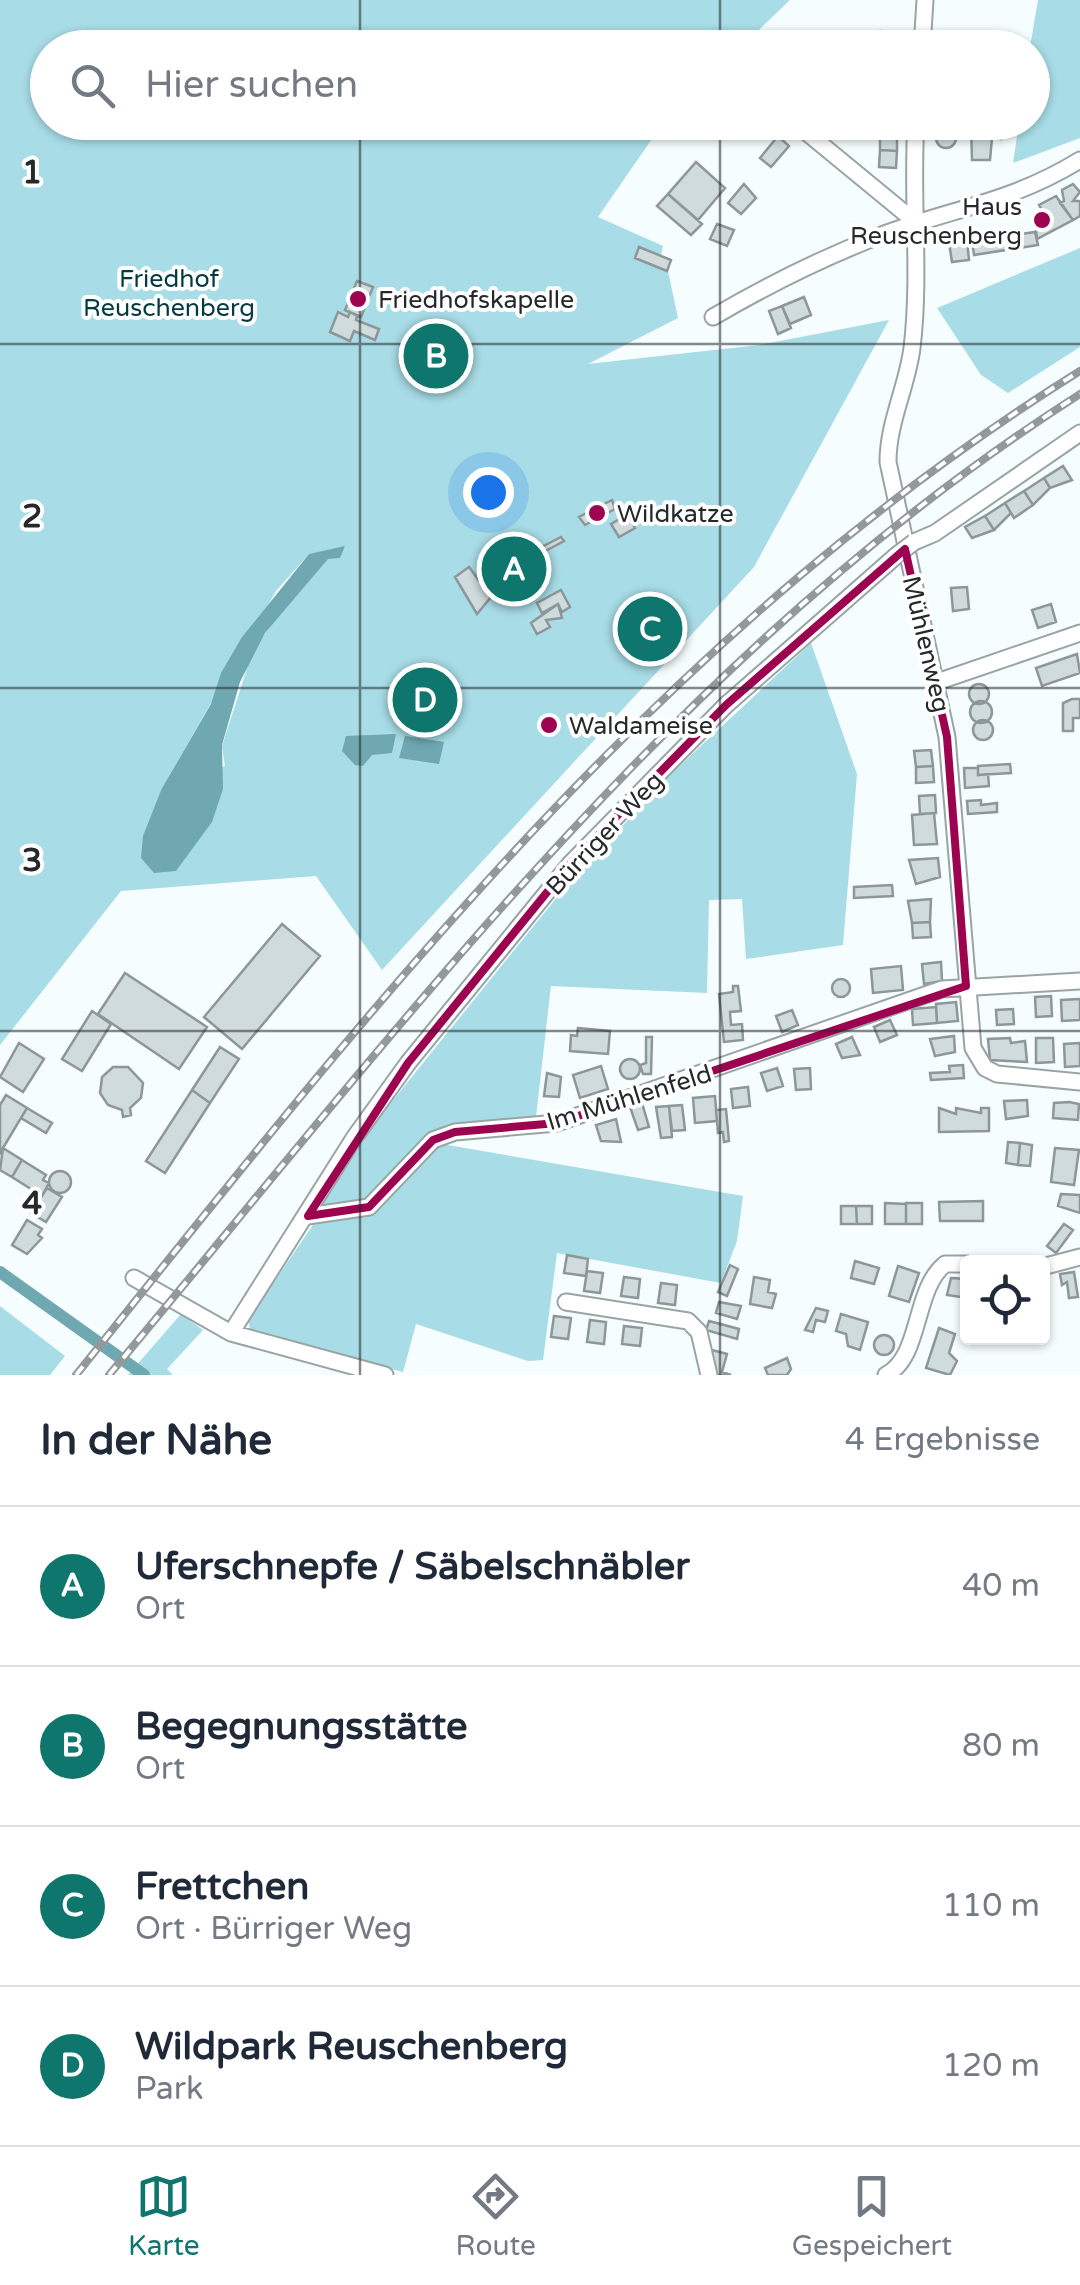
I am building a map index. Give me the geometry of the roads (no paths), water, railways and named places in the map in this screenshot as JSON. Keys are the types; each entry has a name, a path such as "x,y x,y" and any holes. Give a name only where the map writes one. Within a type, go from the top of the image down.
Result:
{"street":[{"path":"923,30 925,0"},
{"path":"816,140 918,224"},
{"name":"Mühlenweg","path":"916,140 918,224 912,350 890,427 888,462 947,737 972,1048 986,1068 1009,1077 1080,1082"},
{"path":"714,317 760,290 879,236 1017,195 1080,160"},
{"name":"Bürriger Weg","path":"231,1333 354,1138 408,1063 570,864 726,705 898,555 1080,433"},
{"path":"937,682 1080,633"},
{"name":"Im Mühlenfeld","path":"308,1216 369,1207 433,1140 455,1132 557,1123 750,1059 895,1004 966,986 1080,981"},
{"path":"1050,1265 1080,1257"},
{"path":"888,1375 902,1355 934,1276 945,1264 960,1264"},
{"path":"134,1278 231,1333 385,1375"},
{"path":"566,1302 688,1321 698,1332 709,1375"}],"waterway":[{"path":"0,1272 144,1375"}],"railway":[{"path":"76,1375 416,960 535,829 659,704 790,585 930,473 1080,371"},
{"path":"109,1375 443,975 557,846 677,722 803,604 937,494 1080,394"}],"place":[{"name":"Haus Reuschenberg","path":"1042,220"},
{"name":"Friedhofskapelle","path":"358,299"},
{"name":"Begegnungsstätte","path":"436,356"},
{"name":"Wildkatze","path":"597,513"},
{"name":"Uferschnepfe / Säbelschnäbler","path":"514,569"},
{"name":"Frettchen","path":"650,629"},
{"name":"Wildpark Reuschenberg","path":"425,700"},
{"name":"Waldameise","path":"549,725"}],"park label":[{"name":"Friedhof Reuschenberg","path":"169,292"}]}
